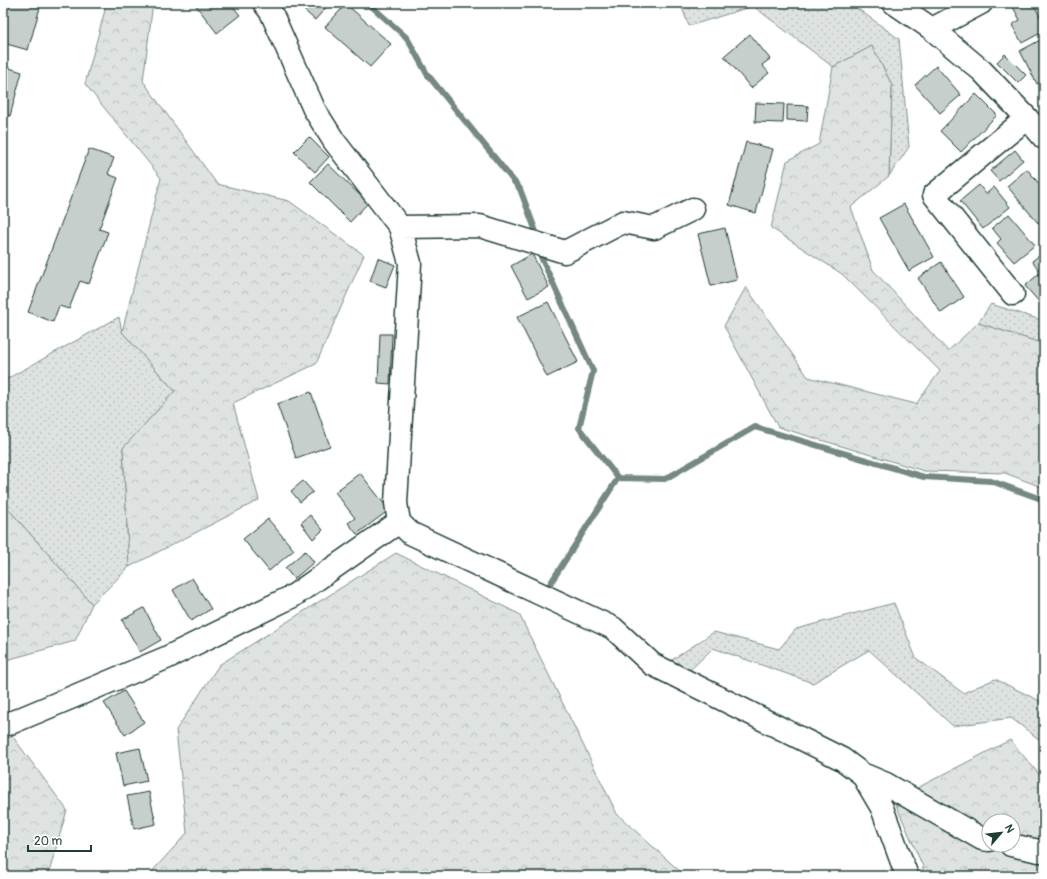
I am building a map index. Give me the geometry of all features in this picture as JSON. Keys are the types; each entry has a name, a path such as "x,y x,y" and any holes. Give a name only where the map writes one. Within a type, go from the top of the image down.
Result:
{"street":[{"path":"264,3 271,12 314,109 334,141 400,227 410,263 396,503 399,522 410,533 548,599 613,628 652,664 842,759 862,774 886,784 981,838"},
{"path":"894,3 932,29 982,70 1044,138"},
{"path":"932,29 981,3"},
{"path":"1013,294 934,196 1027,118"},
{"path":"400,227 480,226 565,252 623,222 654,228 694,210"},
{"path":"3,724 8,724 166,658 293,596 399,522"},
{"path":"862,774 882,808 907,876"},
{"path":"1021,847 1044,851"}],"green space":[{"path":"103,3 153,3 143,81 217,184 289,201 364,255 316,364 233,403 259,500 129,567 123,448 175,391 122,332 161,178 85,84 105,10"},
{"path":"680,3 850,3 899,39 909,147 889,176 892,85 872,46 833,67 753,6 689,26"},
{"path":"872,46 892,85 889,176 851,207 873,270 948,351 978,323 1044,344 1044,488 1005,473 924,471 778,427 724,326 746,287 808,377 916,404 940,371 842,274 771,228 787,161 819,144 833,67"},
{"path":"991,304 1044,321 1044,344 978,323"},
{"path":"119,317 122,332 175,391 123,448 129,567 92,604 3,503 3,381"},
{"path":"3,503 92,604 75,641 3,661"},
{"path":"396,553 519,614 617,814 685,876 148,876 187,833 176,730 219,665"},
{"path":"894,603 916,658 963,693 995,679 1044,703 1044,743 1011,718 953,726 869,650 813,683 713,648 687,673 669,662 714,632 779,649 796,629"},
{"path":"13,737 67,810 48,876 3,876 3,738"},
{"path":"1010,740 1044,780 1044,876 922,876 923,867 894,800"}],"building":[{"path":"3,3 41,4 28,50 3,43"},
{"path":"194,3 230,3 240,15 217,33"},
{"path":"296,3 330,3 315,20"},
{"path":"1021,3 1033,3 1044,24 1044,31 1022,43 1012,25 1020,20 1013,7"},
{"path":"346,4 391,44 370,67 325,27"},
{"path":"750,34 770,59 762,65 769,73 751,88 724,56"},
{"path":"1042,39 1044,42 1044,81 1037,84 1020,51"},
{"path":"1005,54 1026,75 1018,83 997,62"},
{"path":"3,66 22,72 10,116 3,114"},
{"path":"936,66 961,95 940,113 915,85"},
{"path":"976,94 997,115 961,152 940,131"},
{"path":"756,103 784,104 783,123 755,122"},
{"path":"787,105 808,106 807,121 787,120"},
{"path":"309,137 329,157 315,172 294,152"},
{"path":"746,142 773,149 756,213 729,205"},
{"path":"89,149 114,158 108,174 118,178 99,229 108,232 89,284 80,281 69,309 59,306 53,322 28,312"},
{"path":"1015,150 1023,160 999,181 990,171"},
{"path":"328,164 368,203 350,222 310,182"},
{"path":"1027,169 1044,190 1044,218 1038,223 1007,186"},
{"path":"979,185 986,194 994,187 1010,207 983,229 960,201"},
{"path":"904,204 934,257 909,271 879,218"},
{"path":"1009,214 1035,245 1014,262 997,243 1001,239 992,228"},
{"path":"725,228 737,280 711,286 698,234"},
{"path":"1044,252 1044,301 1041,304 1025,286 1041,272 1032,261"},
{"path":"532,254 549,287 528,298 511,266"},
{"path":"378,258 395,265 386,287 370,281"},
{"path":"941,262 964,297 941,313 918,278"},
{"path":"548,302 578,362 547,377 517,317"},
{"path":"380,334 392,334 390,384 378,383"},
{"path":"311,392 330,446 296,458 277,404"},
{"path":"360,473 389,510 357,534 348,523 355,518 335,492"},
{"path":"303,481 313,492 300,502 291,491"},
{"path":"310,515 323,530 313,539 301,523"},
{"path":"268,519 294,550 269,571 243,539"},
{"path":"305,551 314,562 294,579 285,568"},
{"path":"192,578 211,609 191,621 173,590"},
{"path":"144,608 161,640 140,652 122,620"},
{"path":"124,691 144,722 125,735 104,703"},
{"path":"140,748 147,781 123,786 116,753"},
{"path":"149,792 156,824 134,829 127,796"}],"waterway":[{"path":"368,3 407,38 427,74 520,189 538,237"},
{"path":"541,257 593,371 579,428 618,478 665,479 755,427 924,477 991,481 1044,500"},
{"path":"550,584 618,478"}]}
